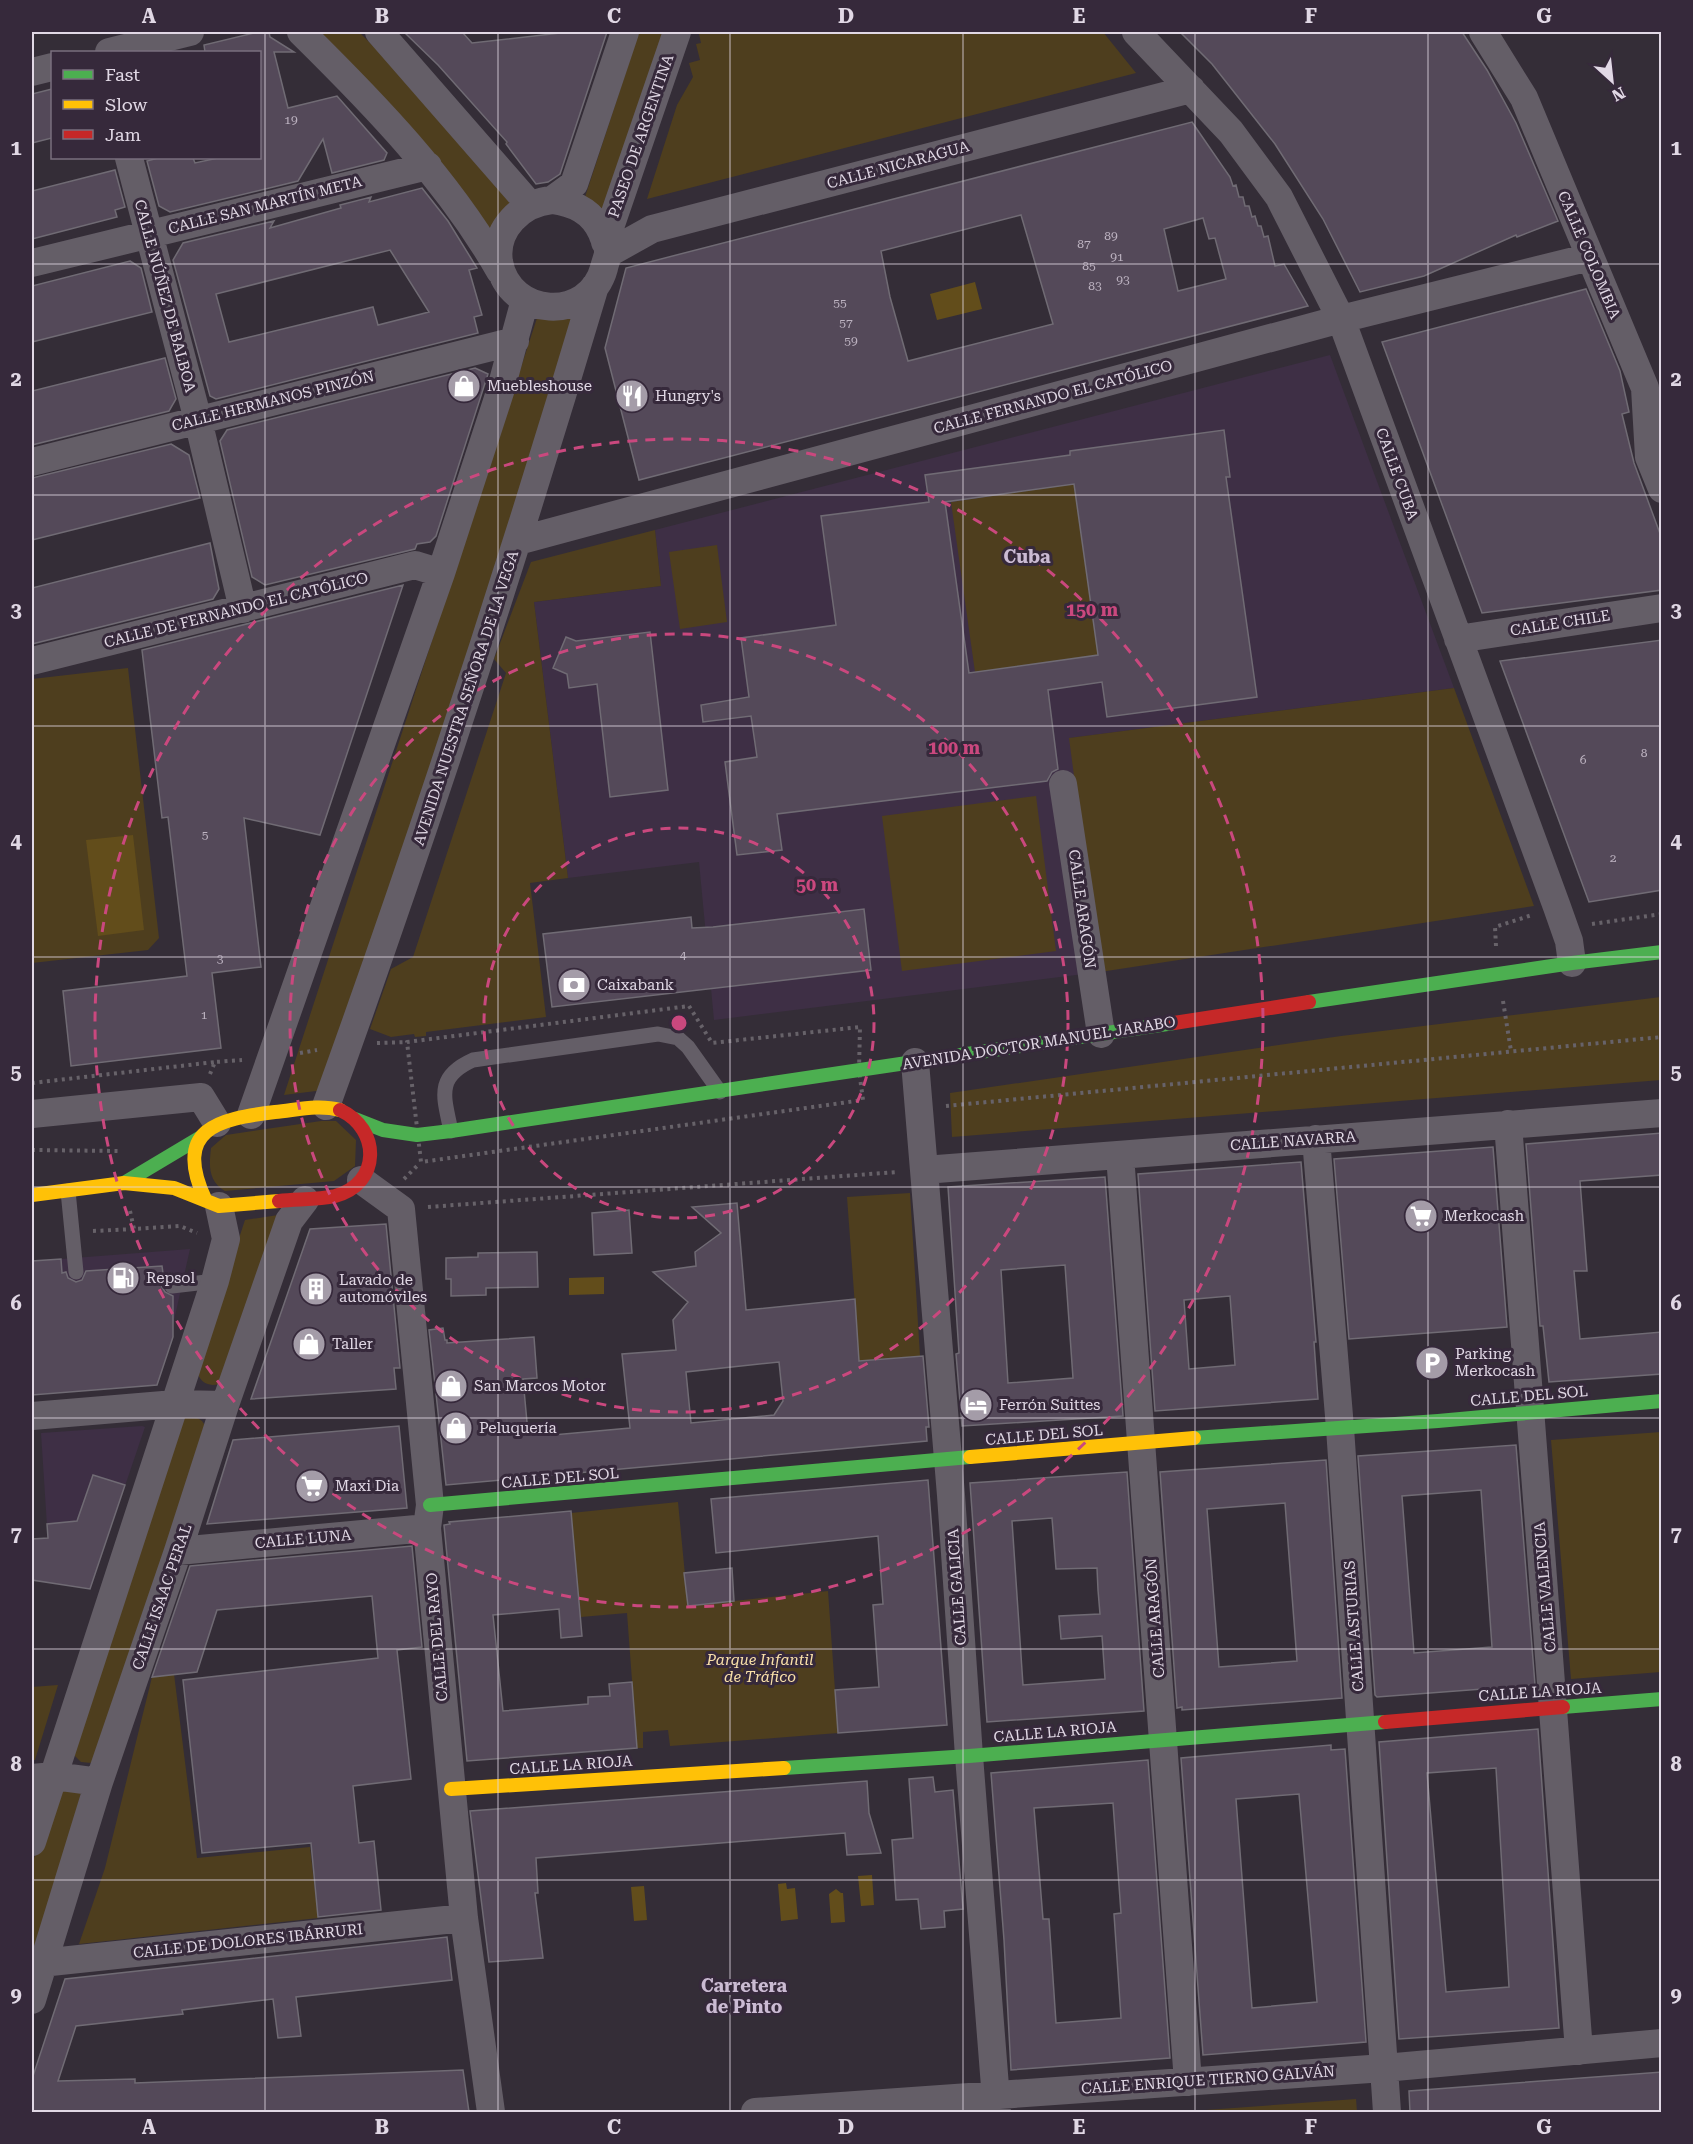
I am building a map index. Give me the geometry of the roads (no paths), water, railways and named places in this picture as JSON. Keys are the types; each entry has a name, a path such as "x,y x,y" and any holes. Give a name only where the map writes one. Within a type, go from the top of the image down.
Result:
{"street":[{"path":"113,51 190,32"},
{"path":"301,32 354,85 428,166 482,239 512,290 525,300 540,306 555,307 570,304 584,297 595,286 602,274 607,247 598,225 586,211 569,202 541,202 379,32"},
{"path":"503,276 499,260 500,243 506,227 516,214 574,184 625,32"},
{"name":"PASEO DE ARGENTINA","path":"607,247 677,32"},
{"name":"CALLE CUBA","path":"1136,32 1231,132 1279,197 1341,319 1563,924 1569,941 1572,963"},
{"name":"CALLE COLOMBIA","path":"1483,32 1524,98 1646,388 1649,457 1662,489"},
{"path":"32,72 51,66"},
{"name":"CALLE NICARAGUA","path":"607,247 652,229 1191,89"},
{"name":"CALLE NÚÑEZ DE BALBOA","path":"129,159 198,420 243,609"},
{"name":"CALLE SAN MARTÍN META","path":"32,263 428,166"},
{"name":"CALLE FERNANDO EL CATÓLICO","path":"518,541 1341,319 1590,257"},
{"name":"AVENIDA NUESTRA SEÑORA DE LA VEGA","path":"326,1106 400,898 481,658 595,286"},
{"path":"251,1115 441,573 500,392 525,300"},
{"name":"CALLE HERMANOS PINZÓN","path":"32,462 515,341"},
{"name":"CALLE DE FERNANDO EL CATÓLICO","path":"32,661 415,565 441,573"},
{"name":"CALLE CHILE","path":"1458,639 1662,608"},
{"name":"CALLE ARAGÓN","path":"1064,784 1101,1034"},
{"name":"AVENIDA DOCTOR MANUEL JARABO","path":"326,1106 343,1111 355,1119 383,1130 417,1135 720,1092 1572,963 1662,952"},
{"name":"CALLE GALICIA","path":"915,1062 948,1461 996,2104"},
{"path":"32,1114 201,1097 209,1130 194,1157 195,1176 212,1202 226,1239 215,1281 175,1404 43,1777 32,1842"},
{"path":"124,1183 209,1130 251,1115 326,1106"},
{"name":"CALLE NAVARRA","path":"924,1170 1662,1113"},
{"path":"355,1119 366,1133 371,1151 365,1175"},
{"name":"CALLE VALENCIA","path":"1508,1124 1580,2051"},
{"name":"AVENIDA DOCTOR MANUEL JARABO","path":"212,1202 305,1200 335,1196 350,1189 392,1150 417,1135"},
{"name":"CALLE ASTURIAS","path":"1316,1139 1340,1428 1386,2112"},
{"name":"CALLE ARAGÓN","path":"1120,1155 1188,2082"},
{"name":"CALLE DEL RAYO","path":"365,1175 401,1209 451,1789 465,1918 491,2112"},
{"path":"32,1195 124,1183 174,1188 212,1202"},
{"name":"CALLE ISAAC PERAL","path":"32,2000 38,1963 178,1551 225,1405 289,1221 305,1200"},
{"name":"CALLE DEL SOL","path":"429,1517 1142,1442 1662,1401"},
{"path":"32,1416 175,1404 225,1405"},
{"name":"CALLE LUNA","path":"178,1551 429,1517"},
{"name":"CALLE LA RIOJA","path":"451,1789 969,1756 1662,1700"},
{"path":"43,1777 99,1782"},
{"name":"CALLE DE DOLORES IBÁRRURI","path":"38,1963 465,1918"},
{"name":"CALLE ENRIQUE TIERNO GALVÁN","path":"755,2112 996,2104 1188,2082 1662,2043"}],"lane":[{"path":"450,1131 443,1094 448,1079 457,1067 473,1060 658,1035 678,1038 688,1047 720,1092"},
{"path":"68,1191 76,1272"},
{"path":"172,1286 215,1281"}],"place":[{"name":"Muebleshouse","path":"464,386"},
{"name":"Hungry's","path":"632,396"},
{"name":"Caixabank","path":"574,985"},
{"name":"Merkocash","path":"1421,1216"},
{"name":"Repsol","path":"123,1278"},
{"name":"Lavado de automóviles","path":"316,1289"},
{"name":"Taller","path":"309,1344"},
{"name":"Parking Merkocash","path":"1432,1363"},
{"name":"San Marcos Motor","path":"451,1386"},
{"name":"Ferrón Suittes","path":"976,1405"},
{"name":"Peluquería","path":"456,1428"},
{"name":"Maxi Dia","path":"312,1486"}],"district":[{"name":"Cuba","path":"1027,557"},
{"name":"Carretera de Pinto","path":"744,1996"}],"park label":[{"name":"Parque Infantil de Tráfico","path":"760,1668"}]}
